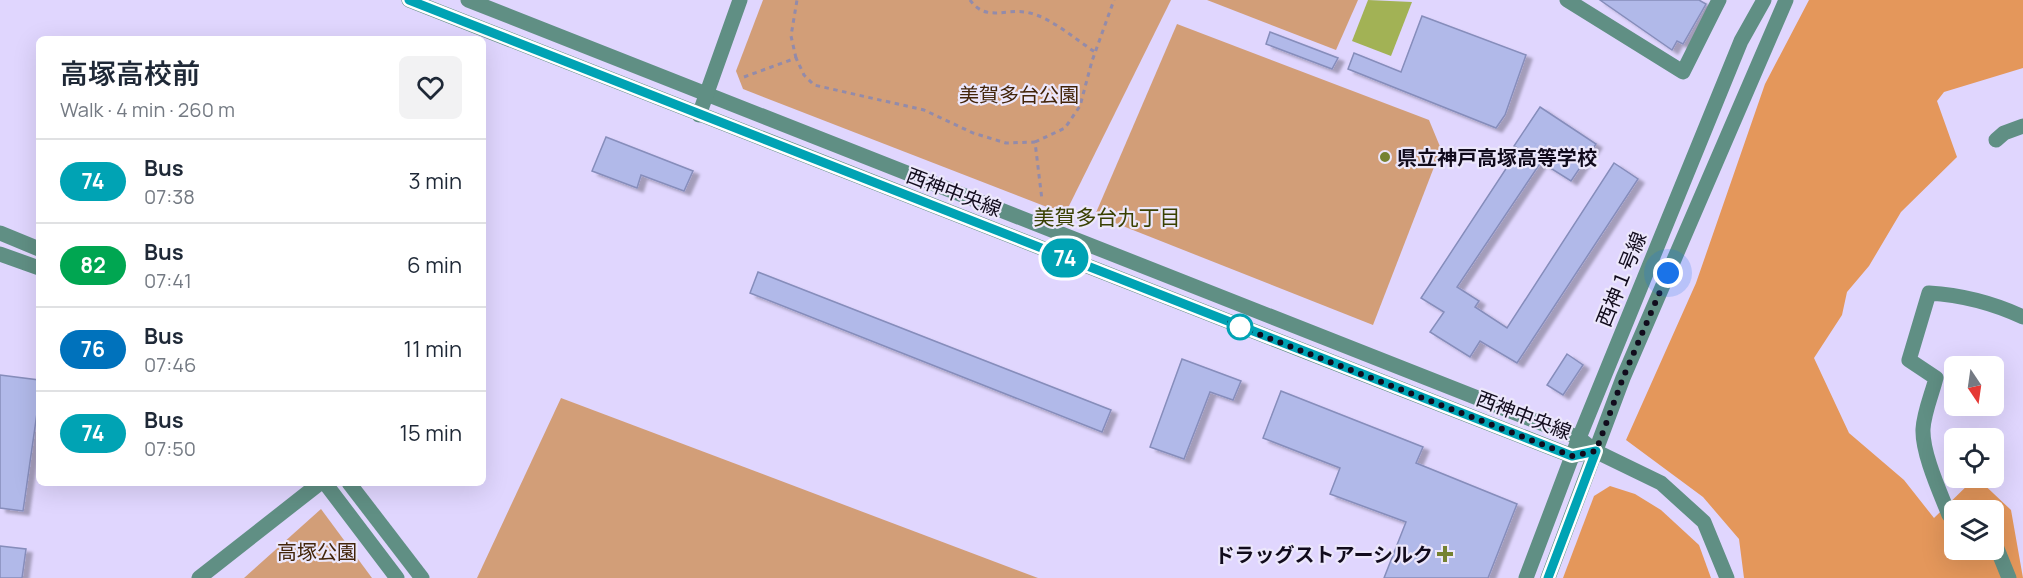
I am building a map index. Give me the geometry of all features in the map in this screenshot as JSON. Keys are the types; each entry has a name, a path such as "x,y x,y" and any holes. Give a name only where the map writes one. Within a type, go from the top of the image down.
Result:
{"street":[{"name":"西神中央線","path":"409,0 1572,456 1596,451"},
{"name":"西神中央線","path":"468,0 1579,438 1596,451"},
{"path":"699,115 740,0"},
{"path":"1567,0 1683,72 1719,0"},
{"name":"西神１号線","path":"1526,578 1579,438 1741,41 1764,0"},
{"name":"西神１号線","path":"1548,578 1623,378 1786,0"},
{"path":"1996,140 2004,133 2023,126"},
{"path":"0,233 36,248"},
{"path":"0,254 36,267"},
{"path":"1944,503 1936,484 1924,435 1936,378 1909,360 1929,293 1951,294 1998,305 2023,317"},
{"path":"1596,451 1661,483 1704,522 1727,578"},
{"path":"199,578 316,486"},
{"path":"327,486 397,578"},
{"path":"351,486 422,578"},
{"path":"2002,560 2009,578"}],"path":[{"path":"797,0 791,36 796,58 804,75 814,85 924,110 973,133 1006,143 1035,142 1065,128 1080,106 1095,52 1114,0"},
{"path":"969,0 975,8 993,15 1031,13 1055,25 1095,52"},
{"path":"744,77 796,58"},
{"path":"1035,142 1042,200"}],"green space":[{"name":"美賀多台公園","path":"763,0 1171,0 1065,214 743,89 736,71"},
{"path":"1207,0 1358,0 1336,50"},
{"path":"1177,24 1429,120 1441,149 1373,325 1095,215"},
{"path":"561,398 1038,578 477,578"},
{"name":"高塚公園","path":"321,509 372,578 244,578"}],"shaded area":[{"path":"1368,0 1412,2 1391,56 1352,41"},
{"path":"1809,0 2023,0 2023,68 1944,92 1937,101 1957,157 1901,212 1869,266 1847,292 1842,315 1814,358 1849,433 1904,480 1934,518 1944,508 1944,560 2004,560 2004,503 2011,510 2023,578 1744,578 1739,539 1703,497 1626,440 1696,283 1765,84"},
{"path":"1610,486 1635,494 1661,510 1699,545 1711,578 1563,578 1594,496"},
{"path":"1965,488 1988,488 2000,500 1952,500"}],"building":[{"path":"1600,0 1699,0 1706,4 1683,44 1677,41 1672,50"},
{"path":"1422,16 1526,55 1505,115 1496,128 1348,69 1354,53 1401,72"},
{"path":"1270,32 1338,58 1332,69 1266,44"},
{"path":"1540,107 1596,144 1571,181 1541,162 1457,287 1479,301 1475,307 1507,328 1614,163 1638,179 1517,363 1480,341 1470,357 1430,332 1444,312 1421,298 1519,149 1514,146"},
{"path":"606,137 693,171 684,191 641,175 637,188 592,171"},
{"path":"758,272 1111,410 1102,432 750,293"},
{"path":"1567,354 1583,365 1563,395 1547,385"},
{"path":"1182,359 1241,381 1233,400 1210,392 1184,459 1150,447"},
{"path":"0,375 36,380 36,420 23,511 0,508"},
{"path":"1281,391 1423,447 1416,463 1517,504 1488,578 1384,578 1406,522 1330,494 1340,468 1263,438"},
{"path":"0,546 26,549 22,578 0,578"}],"bus line":[{"name":"74","path":"409,0 1572,456 1596,451 1548,578"}],"place":[{"name":"県立神戸高塚高等学校","path":"1385,157"},
{"name":"ドラッグストアーシルク","path":"1445,554"}],"district":[{"name":"美賀多台九丁目","path":"1107,217"}],"route":[{"path":"1240,327 1230,323 1572,456 1596,451 1623,378 1668,273"}]}
